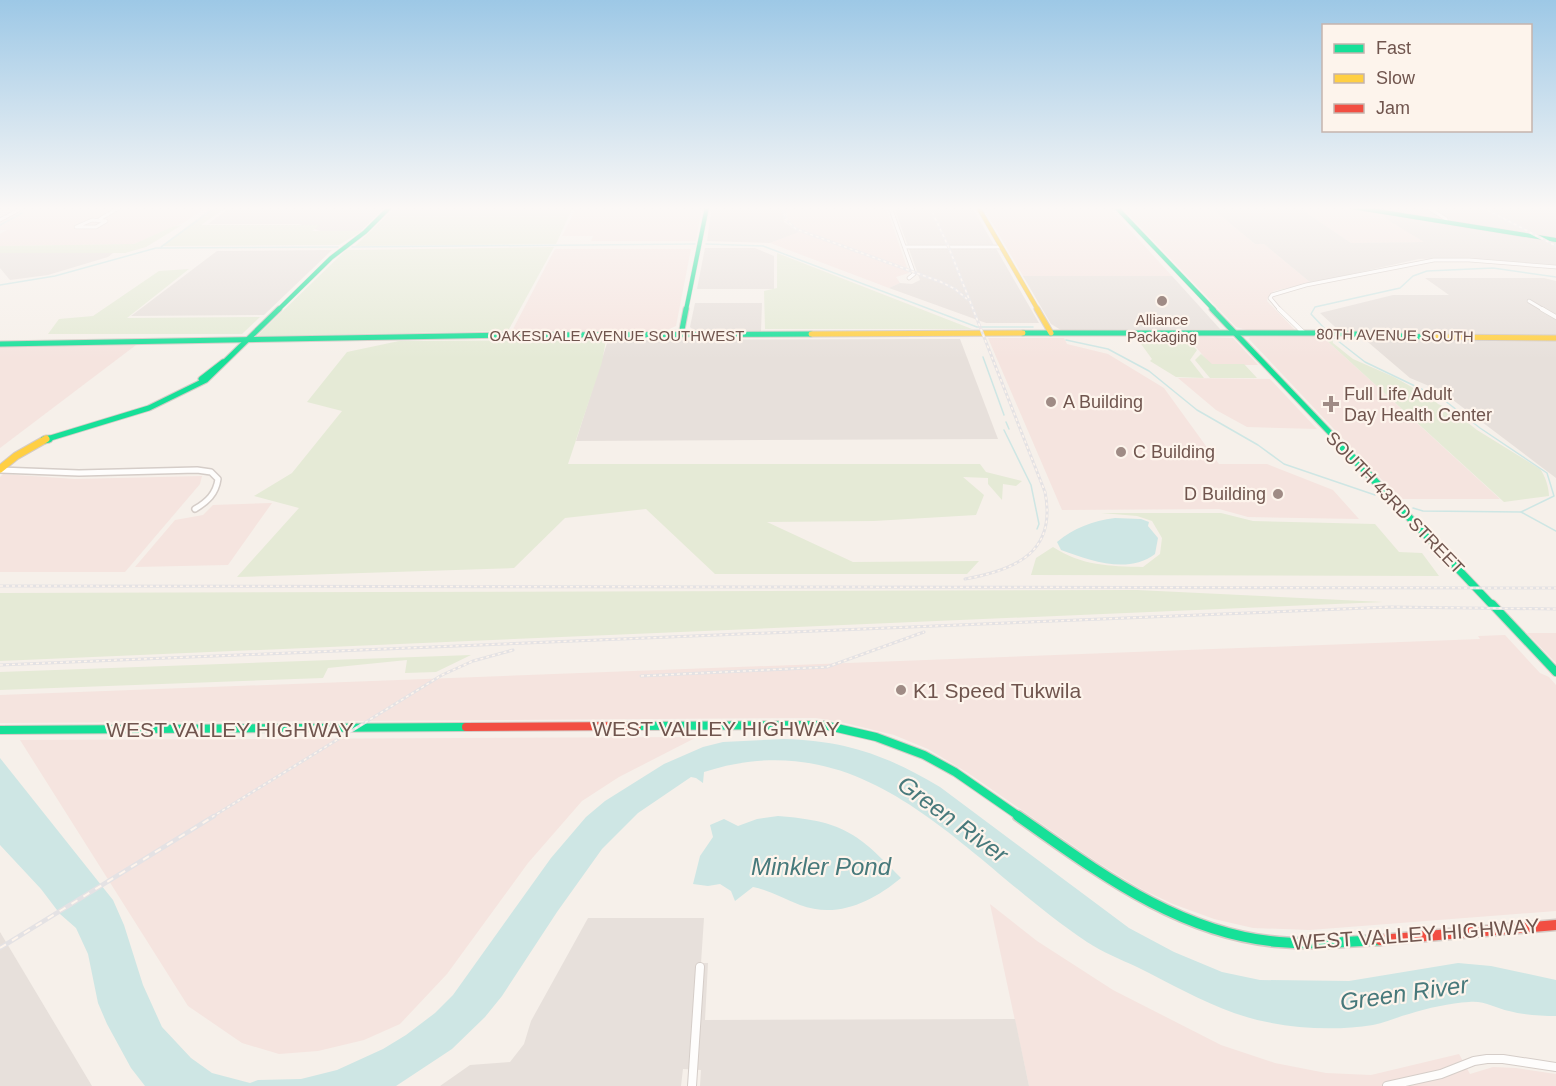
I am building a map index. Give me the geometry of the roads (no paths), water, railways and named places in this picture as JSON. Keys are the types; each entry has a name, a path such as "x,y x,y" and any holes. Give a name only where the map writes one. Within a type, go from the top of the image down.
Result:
{"street":[{"path":"0,470 16,456 44,440 174,398 206,380 223,366 225,361 331,258"},
{"path":"681,335 697,258"},
{"path":"909,258 914,274 909,278"},
{"path":"1006,258 1051,333"},
{"name":"SOUTH 43RD STREET","path":"1163,258 1556,672"},
{"path":"1304,333 1274,304 1270,298 1272,295 1434,260 1473,260 1556,267"},
{"path":"1529,301 1556,317"},
{"name":"OAKESDALE AVENUE SOUTHWEST","path":"0,344 681,335 1234,333"},
{"name":"80TH AVENUE SOUTH","path":"1234,333 1556,338"},
{"path":"0,470 87,473 198,470 211,472 218,479 217,487 206,502 195,509"},
{"name":"WEST VALLEY HIGHWAY","path":"0,730 824,725 858,730 921,753 955,772 1094,870 1134,895 1181,917 1224,932 1263,940 1302,943 1371,940 1556,925"},
{"path":"692,1086 700,967"},
{"path":"1388,1086 1441,1074 1474,1061 1487,1059 1503,1059 1556,1068"}],"water":[{"path":"1115,518 1141,519 1149,522 1148,526 1158,538 1155,554 1133,564 1108,564 1061,550 1057,542 1084,526"},
{"name":"Green River","path":"807,740 847,747 902,766 940,787 1129,928 1174,952 1222,972 1260,980 1349,981 1458,963 1491,966 1556,980 1556,1016 1504,1010 1484,1003 1454,1003 1373,1025 1321,1028 1267,1022 1234,1013 1087,942 1043,910 957,839 913,807 867,781 817,765 763,761 704,772 703,783 691,777 638,813 602,849 502,996 485,1017 452,1049 396,1086 145,1086 131,1068 107,1024 98,1003 88,954 76,928 60,914 41,889 0,845 0,758 113,900 124,925 143,985 162,1027 191,1058 212,1073 250,1083 258,1080 301,1079 337,1070 383,1049 435,1013 453,995 551,858 586,817 605,801 664,764 703,747 723,742"},
{"name":"Minkler Pond","path":"778,816 818,821 847,832 860,839 901,878 866,901 841,909 827,910 800,905 753,887 735,901 731,891 720,884 708,886 693,884 700,856 713,837 710,825 724,819 738,826 757,819"}],"waterway":[{"path":"0,285 55,276 121,258"},
{"path":"794,258 977,327 1033,327"},
{"path":"1325,329 1311,314 1315,307 1400,288 1413,276 1427,271 1493,268 1556,277"},
{"path":"1333,337 1365,362 1444,400 1480,428 1547,473 1554,496 1521,512"},
{"path":"1066,340 1108,349 1149,371 1197,410 1258,445 1284,464 1375,495"},
{"path":"983,357 1004,415"},
{"path":"1006,422 1009,429"},
{"path":"1004,430 1031,485 1039,524 1037,529"},
{"path":"1413,508 1423,511 1521,512"},
{"path":"1521,512 1556,531"}],"railway":[{"path":"874,258 941,282 955,289 967,299"},
{"path":"953,258 1045,492 1047,513 1045,530 1029,555 1001,570 965,579"},
{"path":"0,586 1556,588"},
{"path":"0,665 1390,607 1556,609"},
{"path":"641,676 827,667 924,632"},
{"path":"212,817 442,675 473,661 513,650"},
{"path":"0,948 214,816"}],"place":[{"name":"Alliance Packaging","path":"1162,301"},
{"name":"A Building","path":"1051,402"},
{"name":"Full Life Adult Day Health Center","path":"1331,404"},
{"name":"C Building","path":"1121,452"},
{"name":"D Building","path":"1278,494"},
{"name":"K1 Speed Tukwila","path":"901,690"}]}
